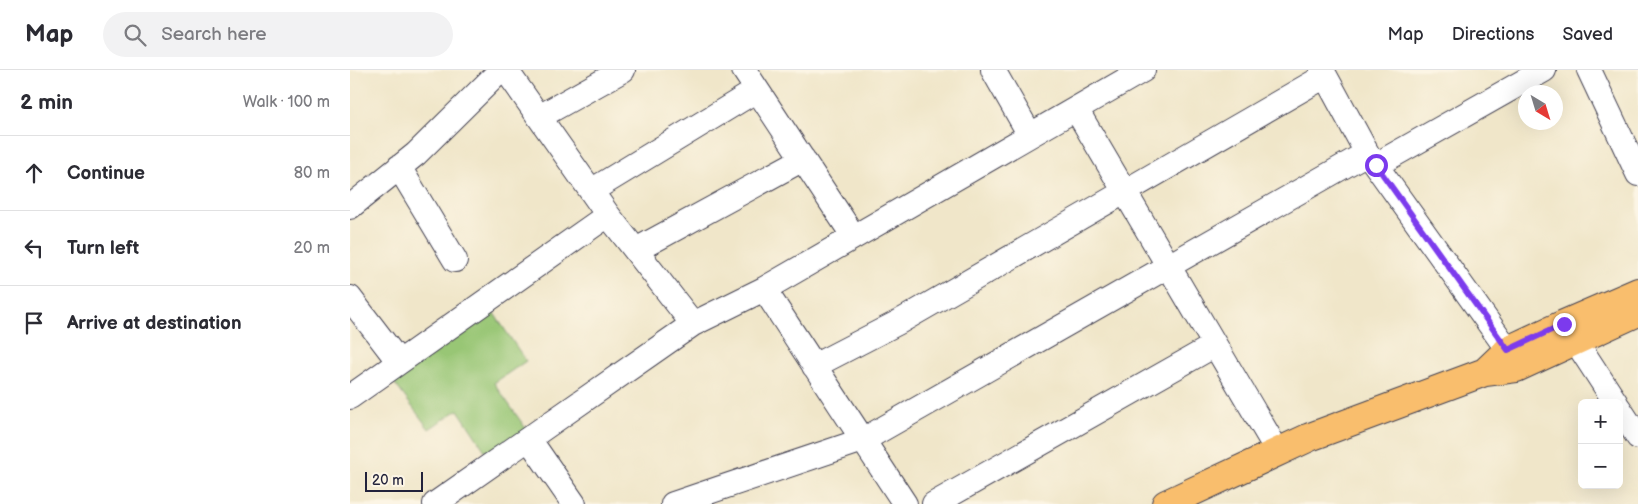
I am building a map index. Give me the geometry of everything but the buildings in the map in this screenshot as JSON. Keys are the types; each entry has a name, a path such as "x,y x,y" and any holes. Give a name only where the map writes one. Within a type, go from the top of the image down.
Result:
{"main road":[{"path":"1485,372 1508,350 1638,292"},
{"path":"1166,504 1310,437 1485,372 1516,368 1638,312"}],"street":[{"path":"350,207 416,154 501,70"},
{"path":"506,70 608,215 693,324"},
{"path":"539,117 623,70"},
{"path":"744,70 854,237"},
{"path":"993,70 1030,135"},
{"path":"435,504 693,324 764,289 1143,70"},
{"path":"673,504 863,440 1168,266 1544,70"},
{"path":"1589,70 1638,174"},
{"path":"814,366 907,317 1125,193 1323,73 1372,159 1508,350"},
{"path":"591,191 757,90"},
{"path":"1076,109 1278,452"},
{"path":"636,250 802,159"},
{"path":"399,167 455,260"},
{"path":"350,397 608,215"},
{"path":"764,289 905,504"},
{"path":"350,298 399,362"},
{"path":"1575,340 1613,399"},
{"path":"934,504 1215,345"},
{"path":"1623,414 1638,437"},
{"path":"529,438 574,504"}],"green space":[{"path":"491,309 526,361 494,383 527,430 489,457 458,410 429,429 392,380"}],"route":[{"path":"1376,165 1508,350 1564,324"}]}
